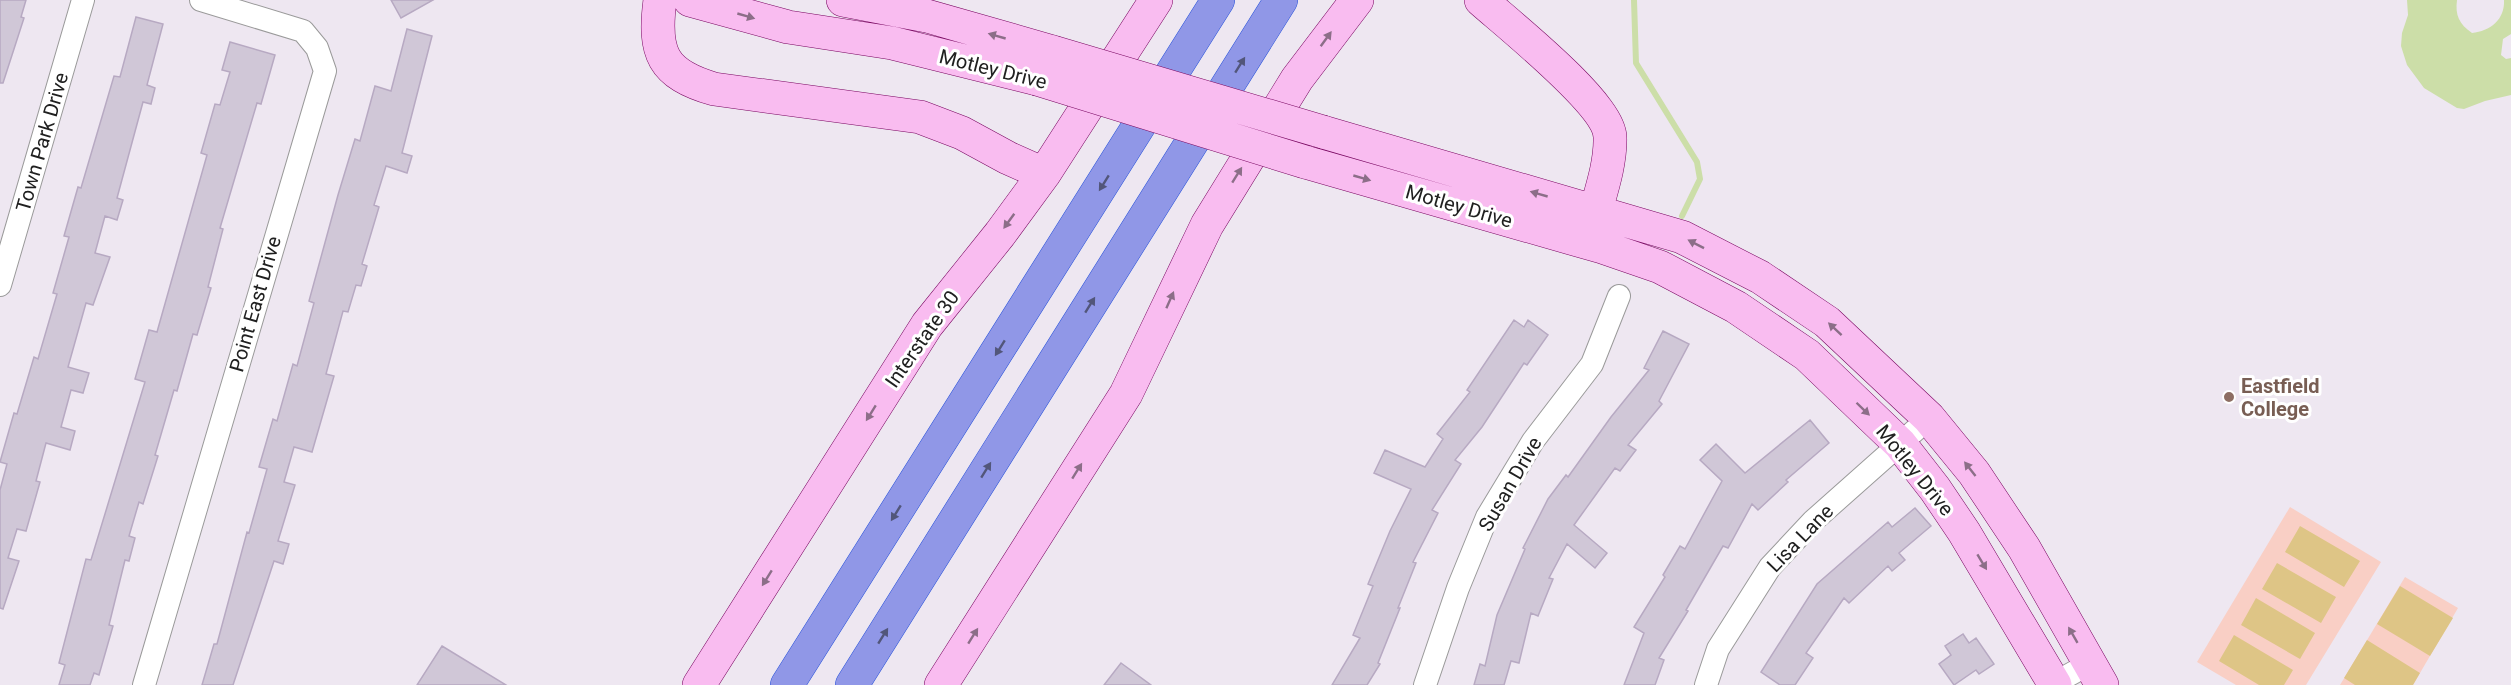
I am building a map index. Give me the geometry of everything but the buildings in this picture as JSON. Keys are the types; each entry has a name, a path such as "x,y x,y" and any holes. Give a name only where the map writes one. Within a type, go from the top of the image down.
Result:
{"highway":[{"path":"787,685 1218,0"},
{"path":"852,685 1281,0"}],"main road":[{"path":"660,0 657,26 658,44 665,60 678,75 696,84 714,89 920,117 962,133 1044,174"},
{"name":"Motley Drive","path":"690,0 788,27 892,43 1037,79 1305,162 1587,242 1660,267 1736,307 1807,355 1900,444 1935,489 1964,532 2053,685"},
{"name":"Motley Drive","path":"843,0 927,16 1595,210 1682,237 1760,277 1827,322 1929,418 1974,473 2012,530 2096,674"},
{"name":"Interstate 30","path":"699,685 927,325 1000,234 1044,174 1156,0"},
{"path":"941,685 1126,394 1207,225 1297,79 1357,0"},
{"path":"1481,0 1598,109 1610,134 1587,242"}],"street":[{"name":"Town Park Drive","path":"0,285 83,0"},
{"name":"Point East Drive","path":"144,685 325,71 317,48 303,32 201,0"},
{"name":"Susan Drive","path":"1425,685 1458,588 1487,517 1533,441 1592,364 1619,296"},
{"name":"Lisa Lane","path":"1706,685 1718,649 1770,567 1813,521 1929,418"},
{"path":"2053,685 2096,674"}],"shaded area":[{"path":"2407,0 2457,0 2459,19 2472,33 2485,30 2495,23 2502,13 2504,0 2511,0 2511,34 2503,39 2501,55 2506,59 2511,58 2511,95 2464,109 2457,108 2424,88 2407,65 2401,46 2402,33 2408,15"},
{"path":"2290,507 2381,562 2306,685 2236,685 2197,662"},
{"path":"2300,526 2360,561 2344,587 2285,552"},
{"path":"2277,563 2336,597 2321,623 2262,589"},
{"path":"2405,577 2458,608 2413,685 2340,685"},
{"path":"2400,586 2453,618 2430,656 2377,624"},
{"path":"2256,598 2315,633 2300,659 2241,625"},
{"path":"2234,635 2293,670 2284,685 2259,685 2219,661"},
{"path":"2367,640 2420,673 2413,685 2355,685 2344,678"}],"waterway":[{"path":"1634,0 1636,63 1697,162 1700,179 1682,216"}],"place":[{"name":"Eastfield College","path":"2229,397"}]}
